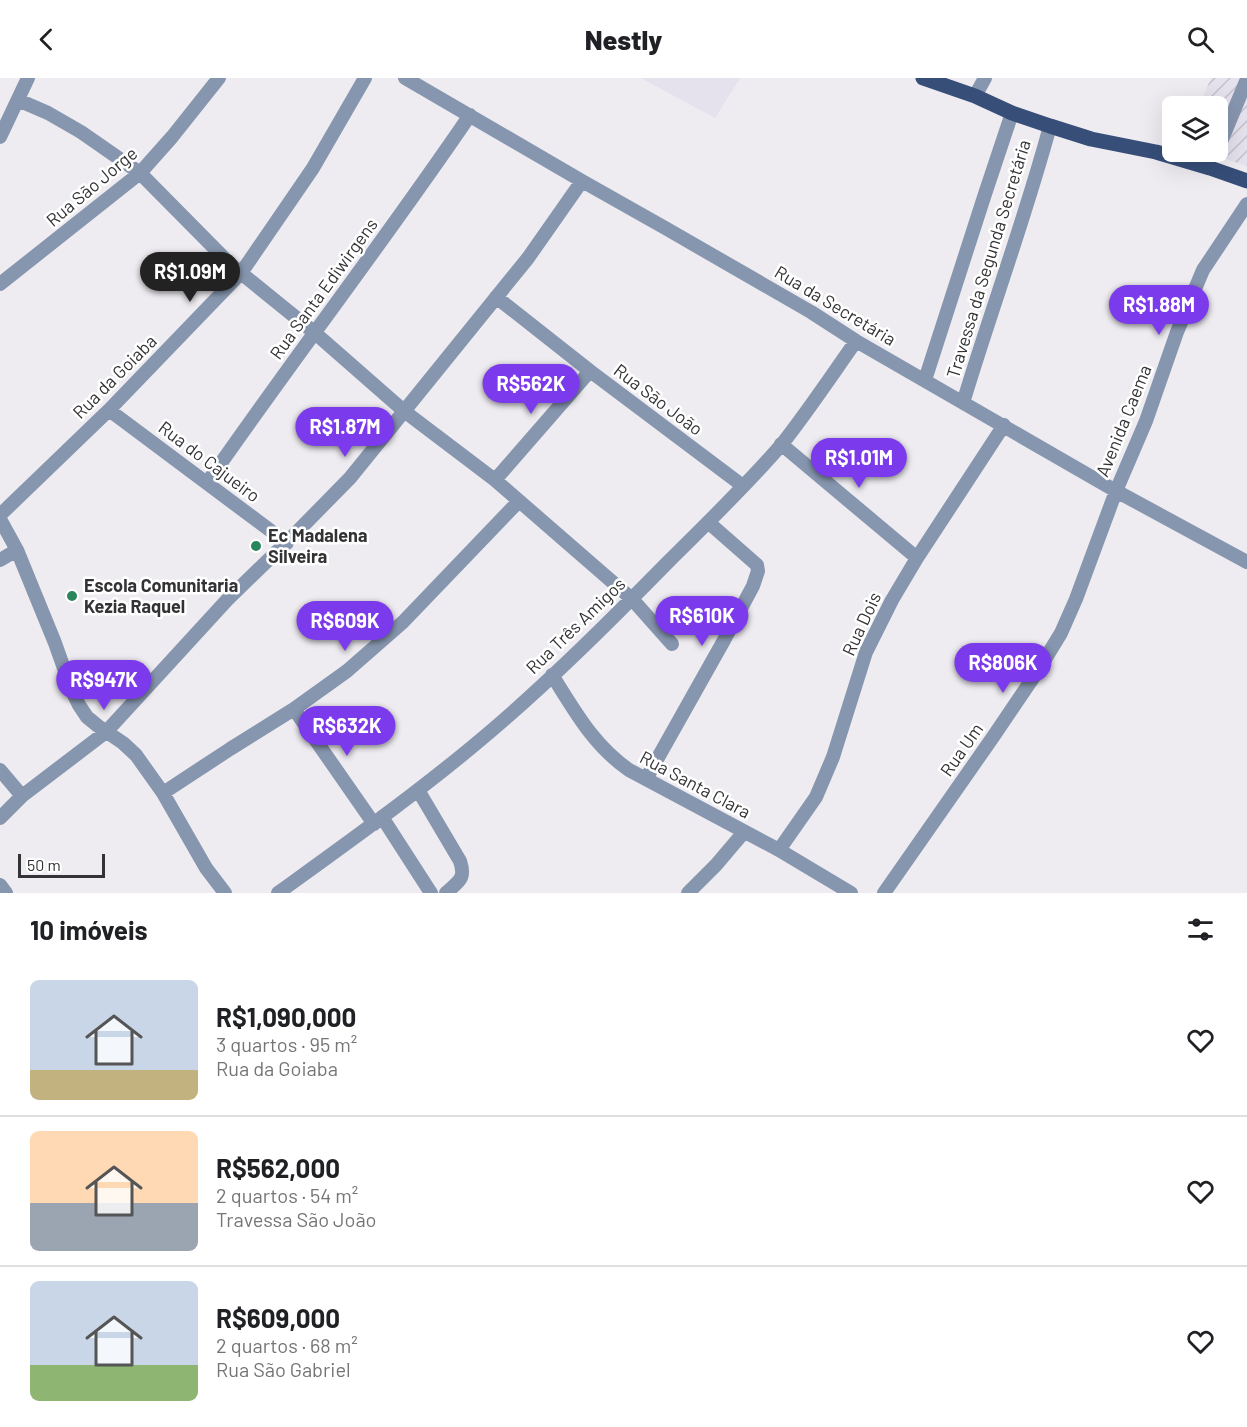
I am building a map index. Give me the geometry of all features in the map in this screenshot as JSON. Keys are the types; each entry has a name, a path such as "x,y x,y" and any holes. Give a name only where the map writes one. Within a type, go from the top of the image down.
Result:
{"main road":[{"path":"923,78 1050,126 1091,139 1155,152 1247,181"}],"street":[{"path":"0,137 28,78"},
{"name":"Rua São Jorge","path":"0,284 140,173 219,78"},
{"name":"Rua da Goiaba","path":"0,517 109,410 240,273 313,168 365,78"},
{"name":"Rua da Secretária","path":"405,78 1116,491 1247,562"},
{"path":"975,96 985,78"},
{"path":"1228,126 1247,79"},
{"path":"18,100 48,113 81,132 140,173 240,273 315,333 404,411 495,480 632,598 672,644"},
{"name":"Travessa da Segunda Secretária","path":"925,380 1012,113"},
{"name":"Rua Santa Ediwirgens","path":"207,483 470,115"},
{"name":"Travessa da Segunda Secretária","path":"963,403 1022,222 1050,126"},
{"path":"1210,168 1213,162"},
{"path":"0,818 22,796 106,732 203,625 350,478 528,258 582,181"},
{"name":"Avenida Caema","path":"1116,491 1146,420 1177,332 1203,270 1247,204"},
{"name":"Rua São João","path":"496,297 743,486"},
{"name":"Rua Três Amigos","path":"278,893 418,790 491,731 552,675 708,522 782,444 856,341"},
{"path":"495,480 590,371"},
{"name":"Rua do Cajueiro","path":"109,410 287,543"},
{"name":"Rua Dois","path":"779,850 816,797 833,757 866,652 892,600 1004,425"},
{"path":"782,444 917,558"},
{"name":"Rua Um","path":"884,893 993,737 1061,633 1116,491"},
{"path":"163,793 294,709 347,671 404,622 519,501"},
{"path":"0,517 55,643 72,691 87,717 136,755 163,793 206,868 225,893"},
{"path":"646,779 723,642 753,586 758,571 757,565 708,522"},
{"path":"0,560 16,550"},
{"name":"Rua Santa Clara","path":"552,675 577,716 612,758 629,770 779,850 851,893"},
{"path":"294,709 431,893"},
{"path":"0,770 22,796"},
{"path":"418,790 460,861 463,871 462,878 446,893"},
{"path":"688,893 744,832"},
{"path":"0,885 6,893"}],"shaded area":[{"path":"641,78 740,78 715,118"},
{"path":"1211,78 1247,78 1247,166 1228,160 1228,96 1203,96"}],"place":[{"name":"Ec Madalena Silveira","path":"256,546"},
{"name":"Escola Comunitaria Kezia Raquel","path":"72,596"}]}
